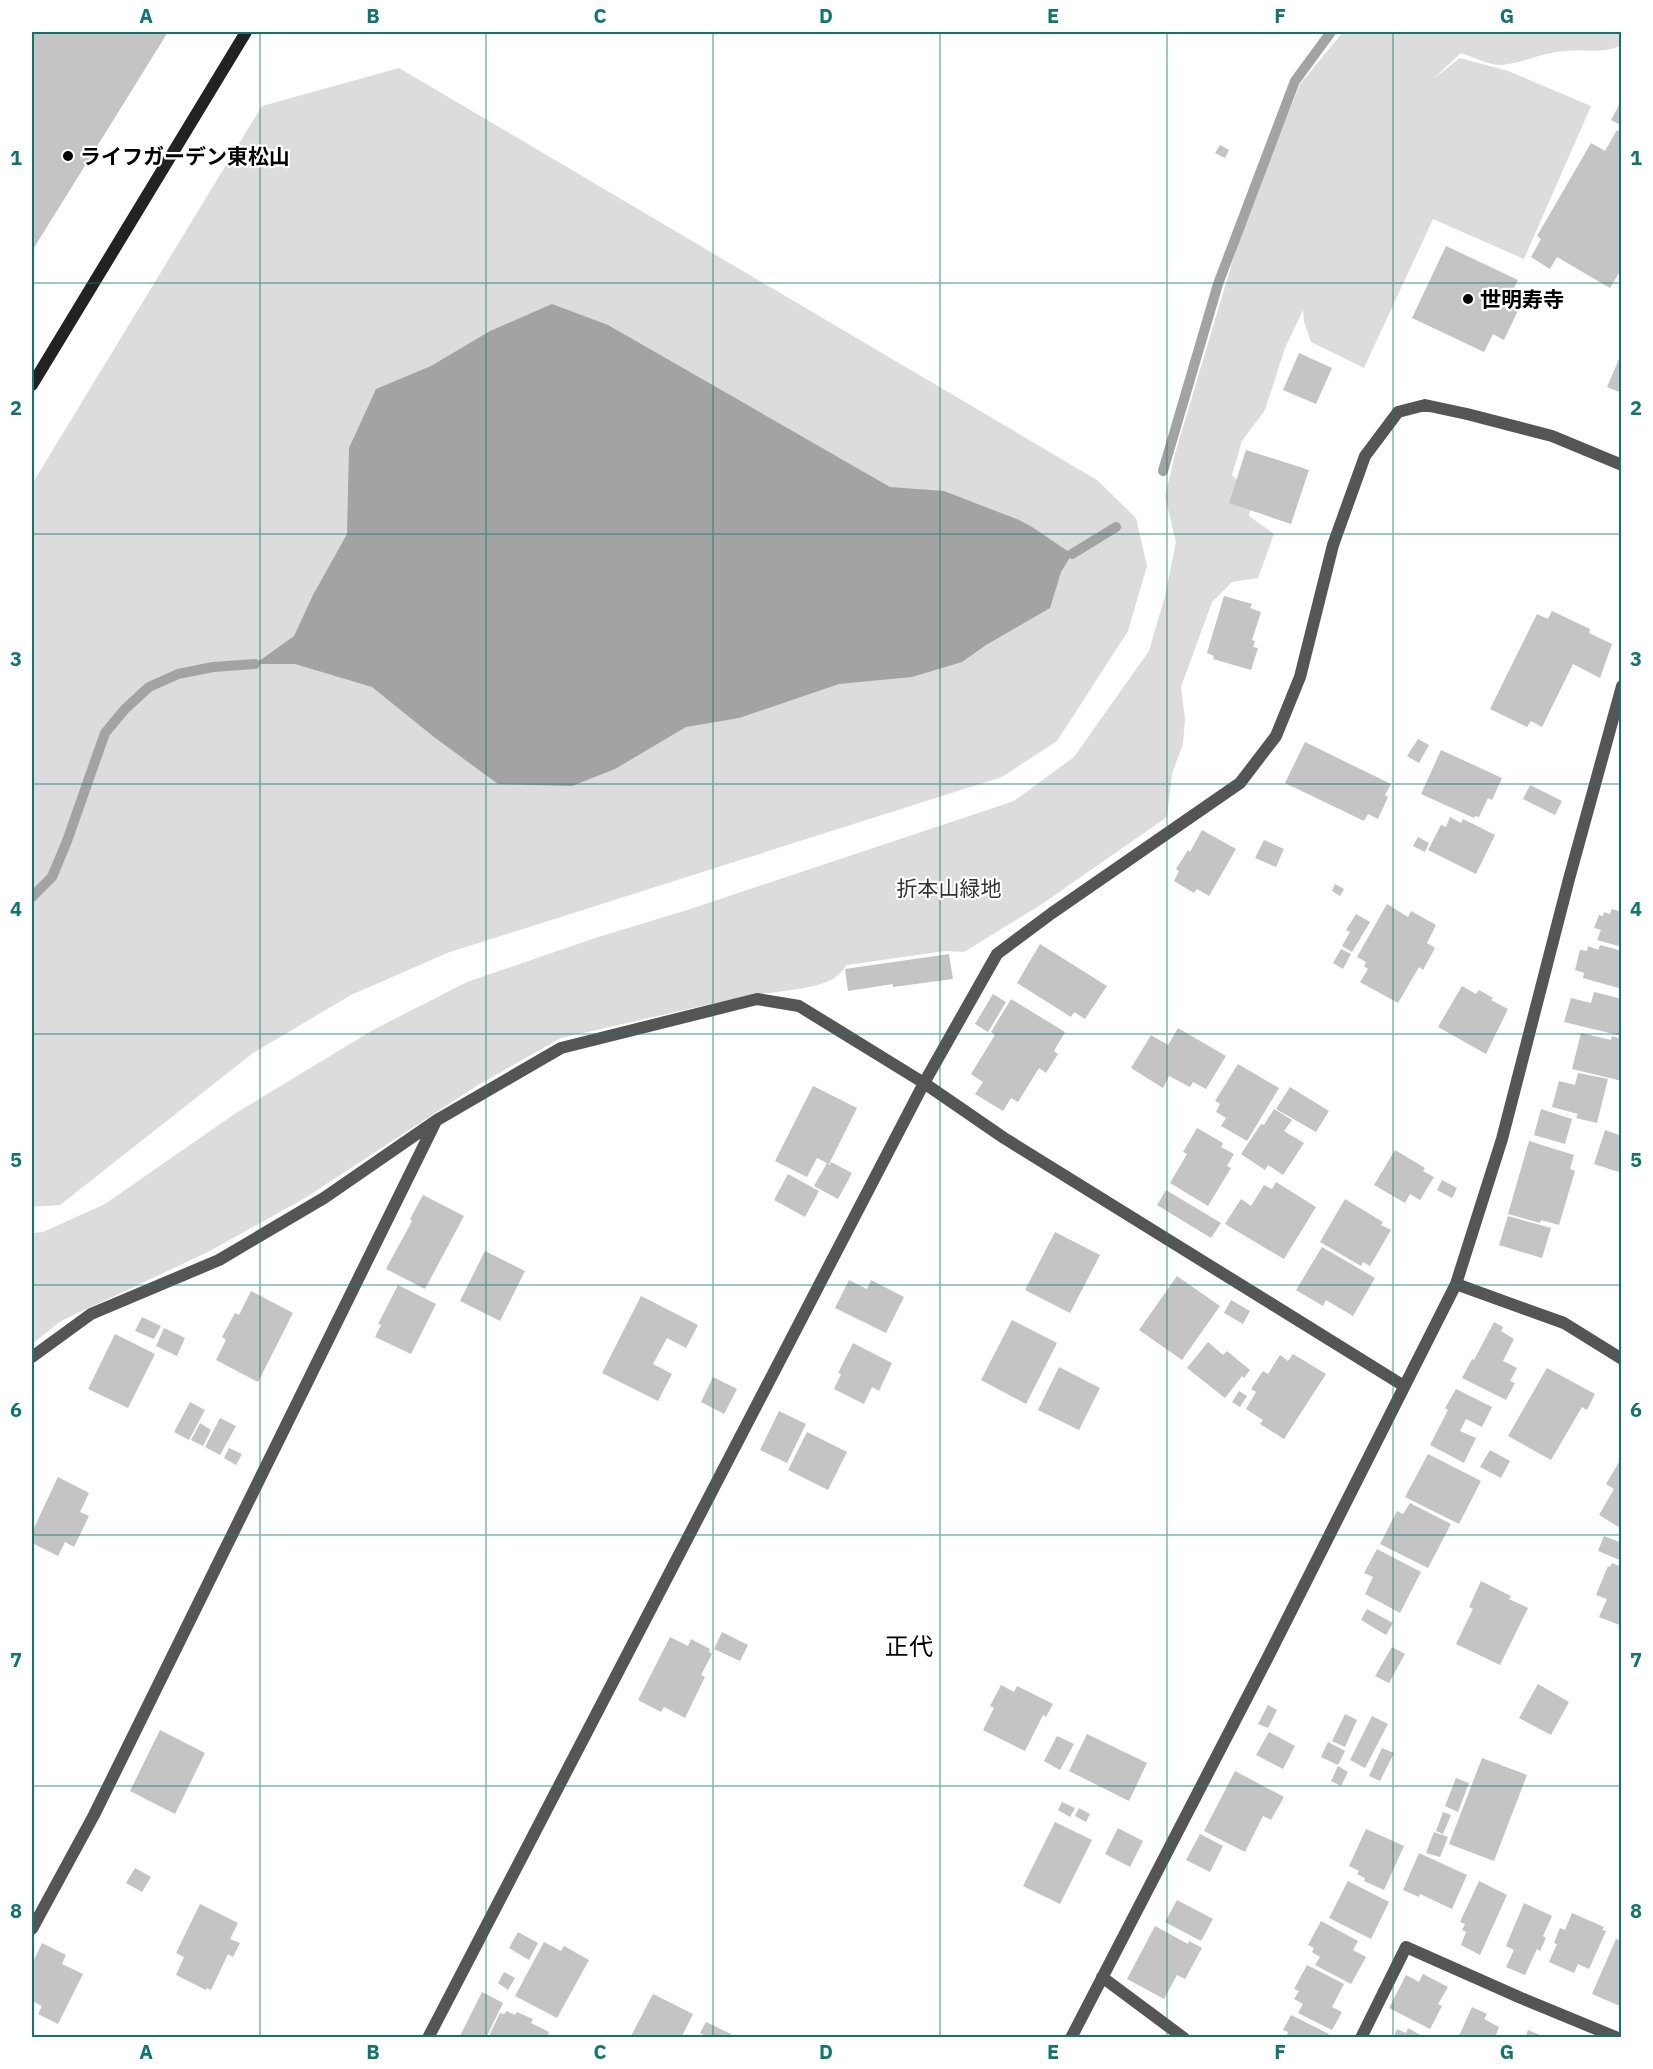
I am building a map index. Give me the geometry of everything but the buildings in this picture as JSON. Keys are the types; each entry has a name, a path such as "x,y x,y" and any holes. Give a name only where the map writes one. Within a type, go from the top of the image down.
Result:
{"main road":[{"path":"32,385 246,32"}],"street":[{"path":"428,2037 924,1083 997,954 1052,913 1240,783 1276,736 1300,677 1333,546 1365,456 1398,412 1425,405 1467,414 1552,436 1622,465"},
{"path":"1071,2037 1456,1284 1502,1139 1569,879 1622,686"},
{"path":"32,1357 92,1314 228,1254 324,1198 437,1120 561,1048 757,999 799,1006 924,1083 1004,1138 1404,1386"},
{"path":"32,1929 94,1815 437,1120"},
{"path":"1456,1284 1564,1323 1622,1359"},
{"path":"1361,2037 1406,1947 1521,1998 1618,2037"},
{"path":"1102,1977 1184,2037"}],"green space":[{"name":"折本山緑地","path":"1343,32 1621,32 1621,45 1602,50 1558,52 1501,65 1461,53 1433,79 1460,58 1508,71 1591,106 1524,259 1433,219 1364,368 1311,342 1303,310 1285,348 1265,410 1242,441 1232,475 1244,487 1252,502 1249,516 1274,534 1258,578 1232,582 1212,602 1181,687 1185,719 1183,744 1172,774 1167,817 1042,904 964,952 945,951 847,965 837,976 819,984 794,990 746,996 561,1038 478,1085 305,1198 210,1251 61,1321 32,1344 32,1233 43,1232 105,1204 236,1113 373,1030 467,982 1014,801 1074,757 1149,651 1165,596 1176,542 1165,497 1175,454 1240,236 1300,84"},
{"path":"399,68 1097,480 1136,518 1147,566 1128,631 1057,741 1002,777 447,953 351,995 253,1053 60,1205 32,1207 32,484 262,106"}],"shaded area":[{"path":"552,304 608,325 890,487 944,491 1032,527 1072,554 1061,572 1050,608 986,645 962,662 912,677 839,684 739,718 686,727 615,769 572,786 498,784 372,687 295,664 255,664 294,636 313,595 347,534 349,448 376,389 431,366 490,331"}],"waterway":[{"path":"1163,471 1218,284 1295,81 1331,32"},
{"path":"1072,554 1116,527"},
{"path":"32,897 52,877 105,733 125,709 149,687 178,674 213,667 255,664"}],"place":[{"name":"ライフガーデン東松山","path":"68,156"},
{"name":"世明寿寺","path":"1468,299"}],"district":[{"name":"正代","path":"909,1646"}]}
